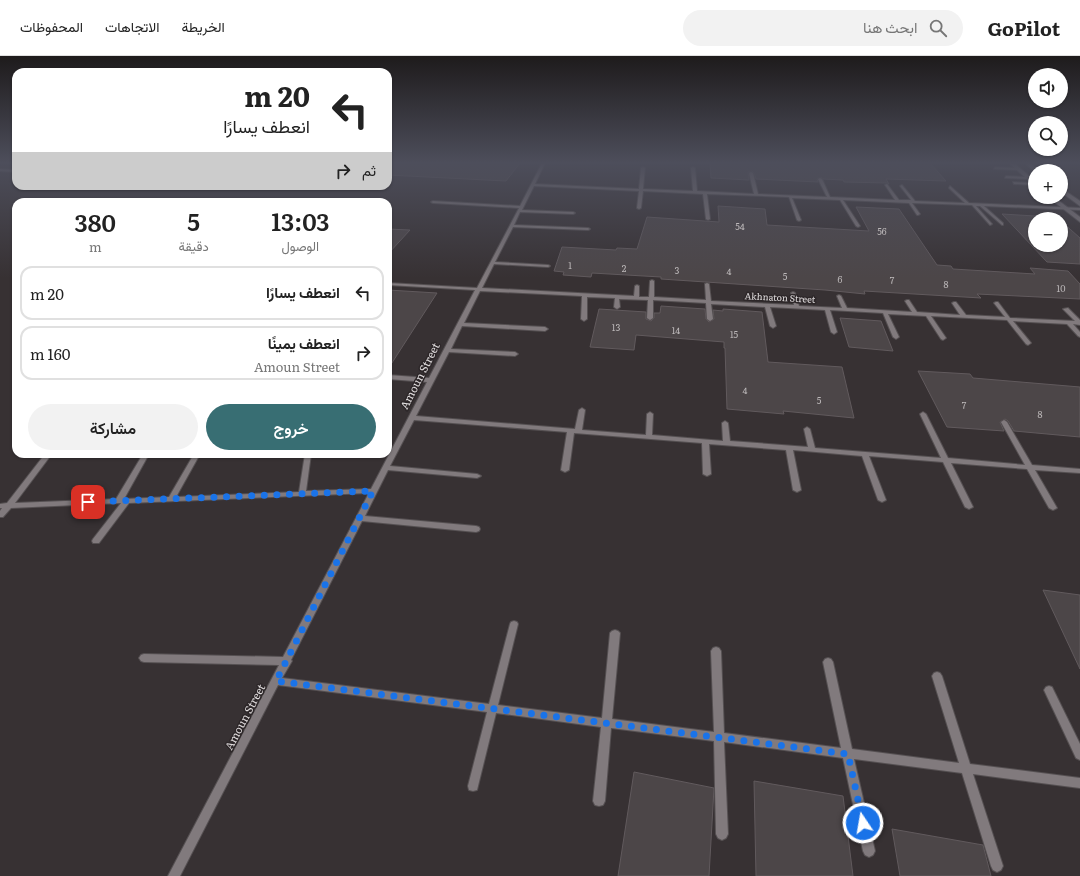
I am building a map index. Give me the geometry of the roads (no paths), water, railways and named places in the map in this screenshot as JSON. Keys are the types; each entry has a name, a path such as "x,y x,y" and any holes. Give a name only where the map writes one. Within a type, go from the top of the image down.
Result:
{"street":[{"path":"1059,204 1080,220"}],"lane":[{"name":"Amoun Street","path":"392,455 524,201"},
{"path":"639,208 640,201"},
{"path":"705,201 708,219"},
{"path":"792,201 799,220"},
{"path":"842,201 858,226"},
{"path":"902,201 1080,209"},
{"path":"433,202 573,213"},
{"path":"912,202 918,214"},
{"path":"973,204 990,224"},
{"path":"981,205 1002,224"},
{"path":"511,226 588,229"},
{"path":"492,263 548,266"},
{"path":"650,318 652,281"},
{"name":"Akhnaton Street","path":"392,284 1079,322"},
{"path":"707,284 710,319"},
{"path":"636,298 637,286"},
{"path":"793,293 797,307"},
{"path":"584,319 585,295"},
{"path":"839,296 845,309"},
{"path":"617,297 617,307"},
{"path":"907,301 915,313"},
{"path":"954,303 964,316"},
{"path":"996,303 1028,343"},
{"path":"767,305 773,326"},
{"path":"827,308 834,332"},
{"path":"1066,309 1079,322"},
{"path":"885,312 896,338"},
{"path":"927,314 943,338"},
{"path":"1068,322 1080,335"},
{"path":"460,324 545,329"},
{"path":"446,350 515,354"},
{"path":"392,378 430,380"},
{"path":"565,470 582,410"},
{"path":"649,437 650,414"},
{"path":"923,414 969,507"},
{"path":"411,418 1080,471"},
{"path":"1004,422 1053,508"},
{"path":"725,423 726,443"},
{"path":"807,429 812,450"},
{"path":"705,441 707,474"},
{"path":"789,448 797,490"},
{"path":"865,454 882,500"},
{"path":"0,515 9,506 46,458"},
{"path":"96,541 123,501 144,458"},
{"path":"171,499 195,458"},
{"path":"302,494 307,458"},
{"name":"Amoun Street","path":"174,876 390,458"},
{"path":"385,468 477,476"},
{"path":"0,506 373,491"},
{"path":"359,518 476,529"},
{"path":"473,786 514,624"},
{"path":"599,801 615,633"},
{"path":"716,651 722,834"},
{"path":"144,658 286,661"},
{"path":"828,662 869,851"},
{"path":"937,676 998,866"},
{"path":"276,681 1080,783"},
{"path":"1049,690 1080,755"}]}
